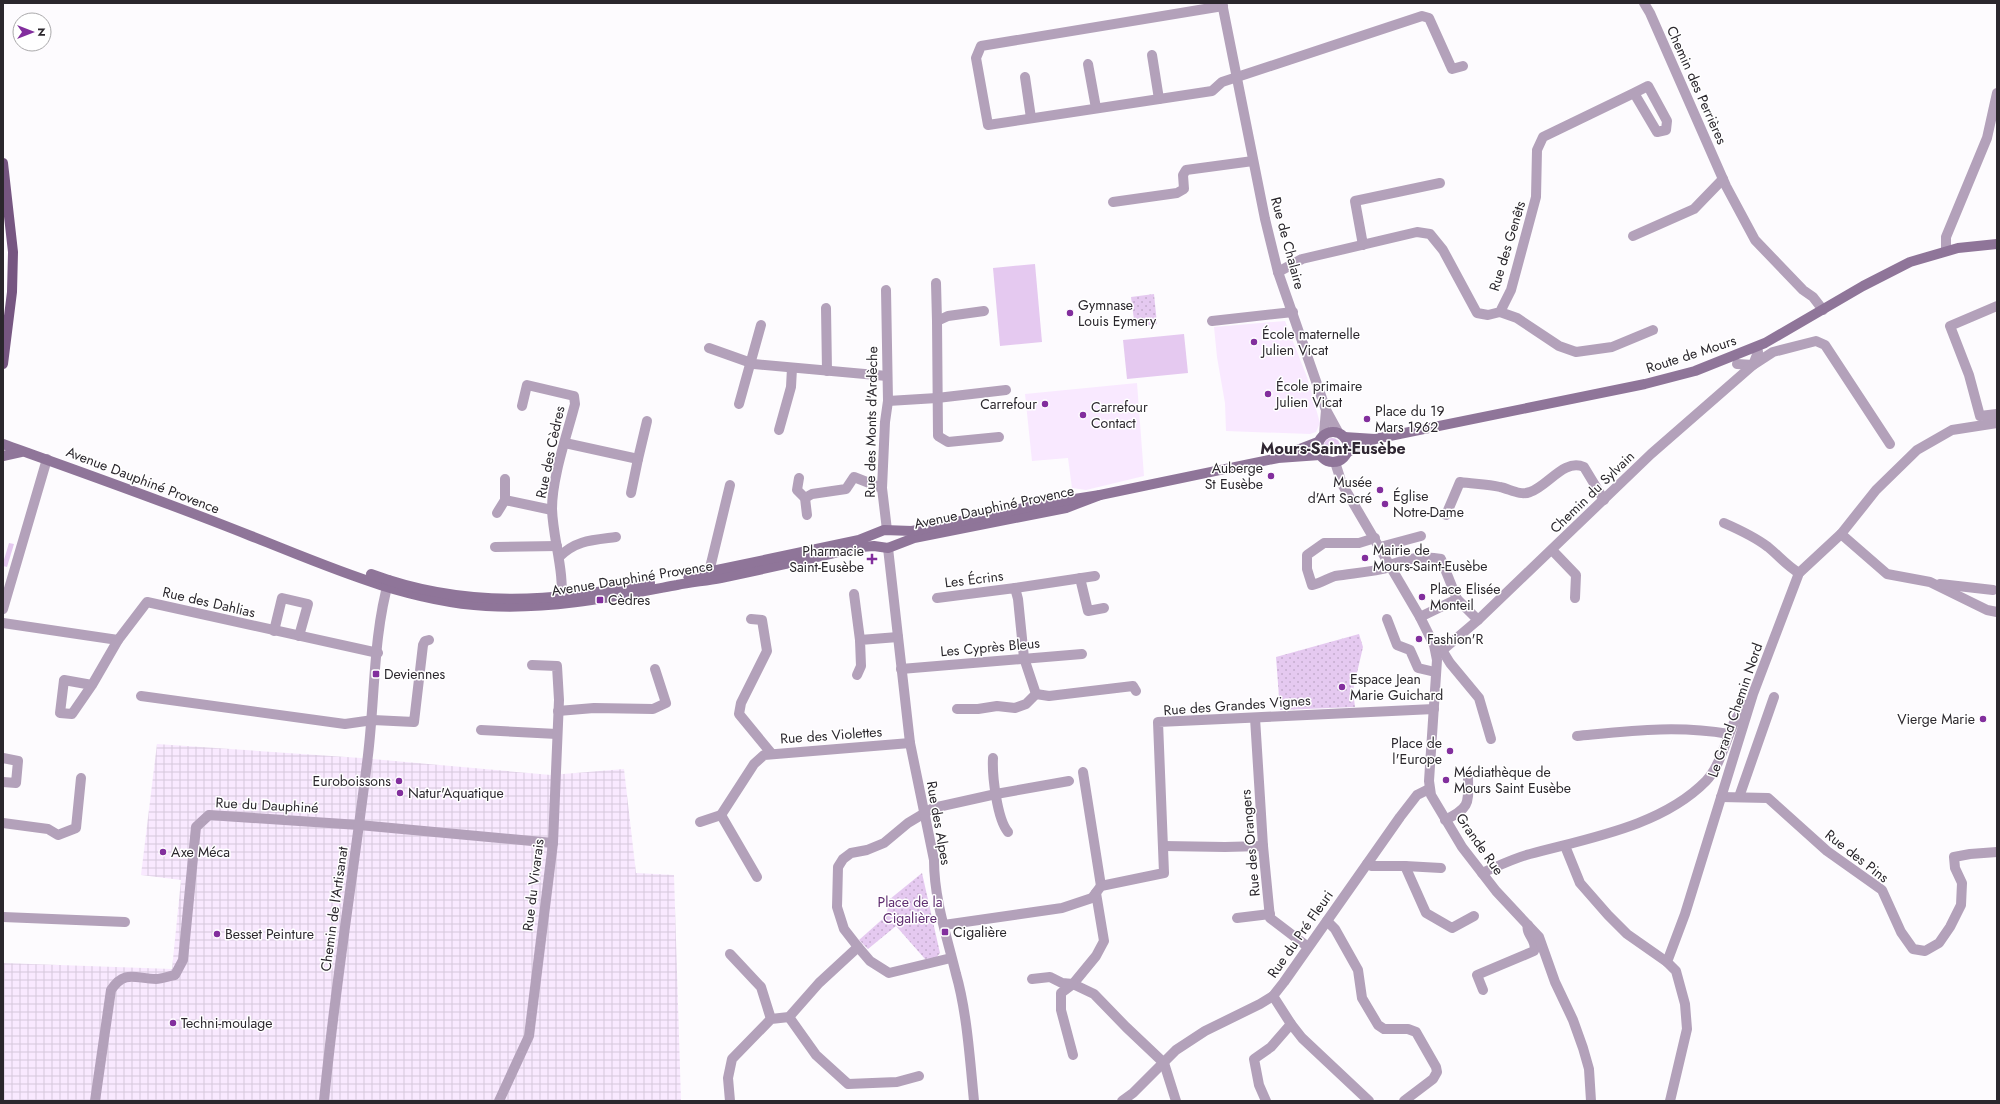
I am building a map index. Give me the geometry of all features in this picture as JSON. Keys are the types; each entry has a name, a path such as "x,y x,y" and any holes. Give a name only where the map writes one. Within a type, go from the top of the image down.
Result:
{"main road":[{"path":"3,163 13,252 12,292 3,364"},
{"name":"Route de Mours","path":"1346,453 1375,439 1645,384 1733,362 1885,274 1910,262 1946,251 1997,244"},
{"path":"1328,432 1341,435 1347,442 1344,457 1335,462 1326,460 1320,455 1317,446 1321,438 1328,432"},
{"name":"Route de Mours","path":"1341,435 1375,439"},
{"name":"Avenue Dauphiné Provence","path":"1278,458 1321,438"},
{"name":"Avenue Dauphiné Provence","path":"3,444 47,459 251,536 288,552 435,600 466,604 519,607 561,601 709,572 829,547 886,532 912,531 1043,504 1100,495 1278,458 1320,455"},
{"name":"Avenue Dauphiné Provence","path":"3,456 25,452"},
{"name":"Avenue Dauphiné Provence","path":"561,601 600,600 719,578 861,547 888,546 948,531 1066,508 1100,495"},
{"path":"886,532 896,538 888,546 878,542 886,532"}],"street":[{"name":"Chemin des Perrières","path":"1644,3 1650,13 1723,179 1755,240 1803,290 1813,297 1823,310"},
{"path":"1223,4 981,46 976,58 988,125 1212,91 1222,82 1236,79 1325,47 1422,16 1430,18 1452,69 1463,66"},
{"name":"Rue de Chalaire","path":"1223,4 1236,79 1265,219 1278,272 1326,410 1341,435"},
{"path":"1152,55 1159,99"},
{"path":"1088,64 1096,108"},
{"path":"1025,77 1031,118"},
{"name":"Rue des Genêts","path":"1278,272 1302,259 1417,232 1430,234 1443,250 1477,313 1488,315 1500,312 1510,290 1536,197 1537,150 1543,137 1634,93"},
{"path":"1946,251 1946,237 1987,138 1997,93"},
{"path":"1113,202 1177,193 1184,189 1183,175 1186,170 1253,161"},
{"path":"1633,236 1694,209 1723,179"},
{"path":"1363,244 1355,201 1440,183"},
{"path":"936,283 938,436 948,442 999,437"},
{"name":"Rue des Monts d'Ardèche","path":"886,290 888,401 885,422 882,488 886,532"},
{"path":"1997,306 1950,326 1969,375 1980,416 1997,414"},
{"path":"826,308 827,371"},
{"path":"937,321 948,316 984,311"},
{"path":"1212,321 1293,312"},
{"path":"1500,312 1517,318 1559,346 1576,352 1612,347 1653,330"},
{"path":"739,404 761,325"},
{"path":"1733,362 1753,366 1761,345 1772,352 1816,341 1825,345 1890,444"},
{"path":"708,348 750,363 887,376"},
{"name":"Chemin du Sylvain","path":"1439,651 1478,620 1651,454 1753,366 1772,352"},
{"path":"1733,362 1740,378"},
{"path":"779,430 791,387 792,368"},
{"name":"Rue des Cèdres","path":"522,406 527,385 574,396 574,404 553,493 552,510 558,552 561,601"},
{"path":"888,401 937,398 1006,390"},
{"name":"Rue de Chalaire","path":"1321,438 1326,410"},
{"path":"631,493 647,421"},
{"name":"Le Grand Chemin Nord","path":"1667,962 1685,914 1751,700 1799,573 1842,534 1876,490 1916,450 1952,430 1997,423"},
{"path":"565,443 638,459"},
{"path":"3,609 47,459"},
{"path":"1335,462 1342,484 1439,651 1479,698 1491,739"},
{"path":"1446,516 1460,482 1501,487 1517,493 1530,493 1570,465 1584,467 1604,500"},
{"path":"805,498 812,494 846,489 854,477 882,488"},
{"path":"799,478 797,490 805,498 807,515"},
{"path":"497,513 505,500 505,479"},
{"path":"709,572 730,484"},
{"path":"505,500 552,510"},
{"path":"1724,524 1752,536 1799,573"},
{"path":"1842,534 1887,574 1930,582 1993,590"},
{"path":"1421,536 1377,542 1324,543 1307,556 1307,569 1312,585 1323,583 1334,576 1375,572 1415,558 1431,557 1441,559 1457,599 1478,620"},
{"path":"495,547 558,552 582,542 616,537"},
{"name":"Rue des Alpes","path":"888,546 910,743 934,860 934,878 958,985 974,1101"},
{"path":"1552,550 1576,575 1575,598"},
{"name":"Les Écrins","path":"937,598 1095,576"},
{"path":"1080,578 1088,610 1104,608"},
{"path":"1930,582 1987,610 1997,612"},
{"name":"Chemin de l'Artisanat","path":"324,1101 334,1013 373,720 378,653 388,584"},
{"name":"Les Écrins","path":"1015,588 1018,599 1024,658 1036,694"},
{"path":"854,594 860,640 861,666 857,675"},
{"path":"274,631 282,598 308,604 299,636"},
{"path":"1420,617 1457,599"},
{"name":"Rue des Dahlias","path":"118,640 147,602 378,653"},
{"name":"Rue des Violettes","path":"751,619 762,620 767,651 741,703 739,714 771,753 910,743"},
{"path":"1387,619 1397,645 1410,650 1418,668 1435,672"},
{"path":"3,623 118,640 92,685"},
{"path":"860,640 898,637"},
{"path":"141,696 345,724 373,720 414,722 423,645 425,641 429,640"},
{"path":"1429,789 1435,672 1439,651"},
{"name":"Les Cyprès Bleus","path":"901,669 1082,654"},
{"name":"Rue du Vivarais","path":"499,1101 529,1036 553,843 558,711 558,666 532,665"},
{"path":"558,711 594,708 652,709 666,703 655,669"},
{"path":"957,709 978,709 997,706 1015,708 1026,704 1036,694 1049,696 1133,686 1136,690"},
{"path":"1739,797 1774,697"},
{"path":"1482,873 1529,854 1565,846 1656,816 1681,800 1706,780 1722,754 1743,708 1751,700"},
{"name":"Rue des Grandes Vignes","path":"944,925 1062,908 1092,898 1099,890 1164,873 1158,722 1434,709"},
{"name":"Rue des Orangers","path":"1254,718 1263,846 1270,918 1308,946"},
{"path":"1577,736 1663,728 1700,729 1730,734"},
{"path":"481,730 557,734"},
{"path":"700,822 721,815 754,764 764,755 771,753"},
{"path":"3,758 18,761 16,783 3,782"},
{"path":"993,758 992,767 996,794 1003,826 1008,832"},
{"path":"1073,1055 1062,1010 1062,993 1073,984 1096,956 1104,941 1099,890 1083,772"},
{"path":"1446,820 1461,813 1465,808 1468,796 1468,775"},
{"path":"3,823 48,829 58,834 76,828 81,778"},
{"path":"951,958 889,973 870,961 844,929 837,907 838,867 843,859 851,853 867,850 884,843 923,812 933,808 996,794 1069,781"},
{"name":"Grande Rue","path":"1429,789 1462,847 1496,891 1539,937 1554,982 1573,1020 1589,1069 1591,1101"},
{"name":"Rue du Pré Fleuri","path":"1122,1101 1164,1063 1176,1050 1205,1031 1273,996 1417,795 1429,789"},
{"name":"Rue des Pins","path":"1721,797 1768,798 1827,852 1882,890 1901,932 1913,949 1925,951 1939,943 1950,927 1961,905 1962,883 1955,868 1954,857 1997,852"},
{"name":"Rue du Dauphiné","path":"95,1101 111,990 117,981 126,976 158,980 175,975 182,960 196,827 209,815 359,825 553,843"},
{"path":"721,815 757,877"},
{"path":"1164,846 1263,846"},
{"path":"1565,846 1580,883 1608,915 1627,934 1667,962 1676,971 1685,1004 1687,1029 1670,1101"},
{"path":"1367,864 1372,866 1441,868"},
{"path":"1404,866 1426,913 1452,928 1474,916"},
{"path":"1238,918 1270,914"},
{"path":"3,918 125,922"},
{"path":"1327,921 1335,930 1358,970 1362,998 1378,1025 1384,1029 1408,1029 1416,1032 1436,1067 1437,1072 1433,1079 1404,1101"},
{"path":"1483,990 1477,975 1534,951 1536,947 1535,942 1528,931 1528,925"},
{"path":"730,1101 728,1078 732,1059 771,1019 789,1017 819,983 858,947"},
{"path":"730,954 761,987 771,1019"},
{"path":"1032,979 1050,977 1062,983 1073,984 1094,994 1164,1063 1176,1101"},
{"path":"1273,996 1290,1024 1341,1076 1369,1101"},
{"path":"789,1017 816,1055 848,1084 897,1082 919,1076"},
{"path":"1266,1101 1259,1085 1254,1059 1271,1047 1290,1024"}],"shaded area":[{"path":"1285,321 1307,377 1320,423 1316,432 1310,434 1226,431 1225,403 1217,357 1214,327"},
{"path":"1137,383 1144,476 1086,490 1072,488 1068,458 1032,461 1025,394"},
{"path":"157,744 361,758 551,775 624,769 636,873 674,875 681,1101 3,1101 3,963 172,969 181,880 141,875"}],"green space":[{"path":"1035,264 1042,342 1000,346 993,268"},
{"path":"1154,294 1157,324 1135,327 1131,297"},
{"path":"1184,334 1188,373 1127,379 1123,340"},
{"path":"1329,438 1335,438 1340,443 1338,452 1335,454 1329,454 1324,449 1324,443"},
{"path":"9,543 14,544 7,567 3,566 3,563"},
{"path":"1359,634 1363,647 1353,690 1355,707 1280,710 1276,657"},
{"name":"Place de la Cigalière","path":"922,873 940,953 936,958 925,959 896,926 868,949 859,940 886,916 890,899"}],"place":[{"name":"Gymnase Louis Eymery","path":"1070,313"},
{"name":"École maternelle Julien Vicat","path":"1254,342"},
{"name":"École primaire Julien Vicat","path":"1268,394"},
{"name":"Carrefour","path":"1045,404"},
{"name":"Carrefour Contact","path":"1083,415"},
{"name":"Place du 19 Mars 1962","path":"1367,419"},
{"name":"Auberge St Eusèbe","path":"1271,476"},
{"name":"Musée d'Art Sacré","path":"1380,490"},
{"name":"Église Notre-Dame","path":"1385,504"},
{"name":"Mairie de Mours-Saint-Eusèbe","path":"1365,558"},
{"name":"Pharmacie Saint-Eusèbe","path":"872,559"},
{"name":"Place Elisée Monteil","path":"1422,597"},
{"name":"Cèdres","path":"600,600"},
{"name":"Fashion'R","path":"1419,639"},
{"name":"Deviennes","path":"376,674"},
{"name":"Espace Jean Marie Guichard","path":"1342,687"},
{"name":"Vierge Marie","path":"1983,719"},
{"name":"Place de l'Europe","path":"1450,751"},
{"name":"Médiathèque de Mours Saint Eusèbe","path":"1446,780"},
{"name":"Euroboissons","path":"399,781"},
{"name":"Natur'Aquatique","path":"400,793"},
{"name":"Axe Méca","path":"163,852"},
{"name":"Cigalière","path":"945,932"},
{"name":"Besset Peinture","path":"217,934"},
{"name":"Techni-moulage","path":"173,1023"}],"district":[{"name":"Mours-Saint-Eusèbe","path":"1333,448"}]}
